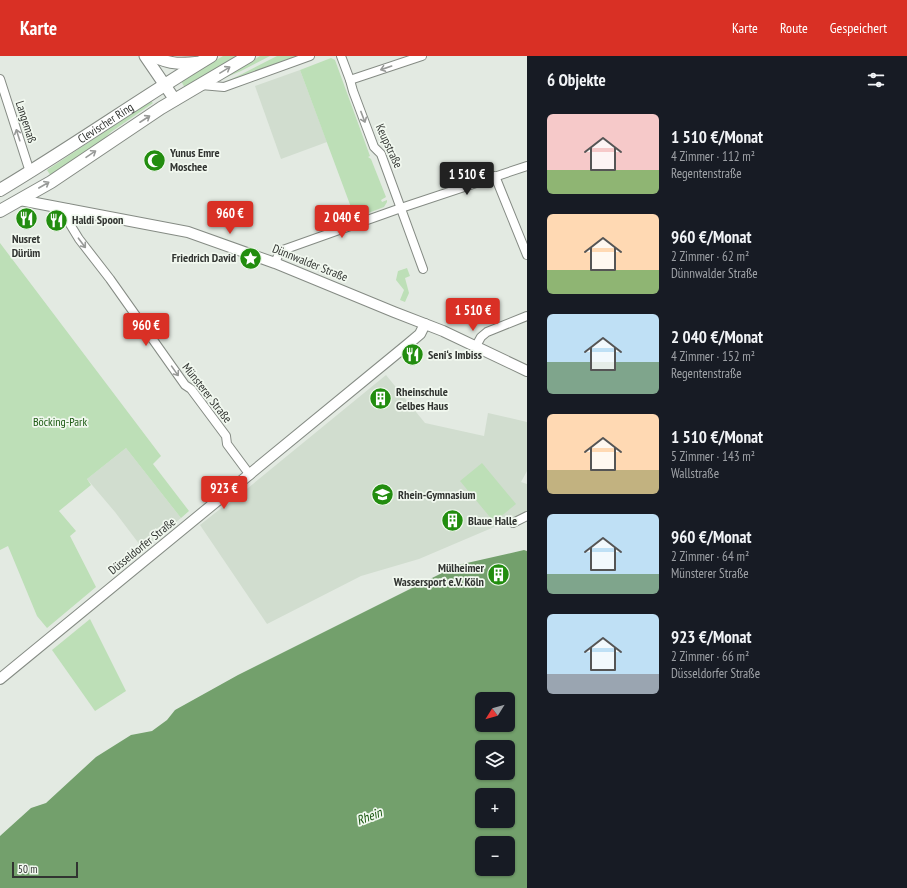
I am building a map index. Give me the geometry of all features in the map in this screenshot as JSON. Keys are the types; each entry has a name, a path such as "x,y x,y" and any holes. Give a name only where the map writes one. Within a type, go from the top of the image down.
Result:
{"main road":[{"path":"145,56 175,100"},
{"path":"153,56 174,64 207,59"},
{"name":"Clevischer Ring","path":"0,211 51,182 175,100 249,56"},
{"name":"Clevischer Ring","path":"0,190 207,59"},
{"path":"0,196 20,200"}],"street":[{"path":"201,84 224,87 310,56"},
{"name":"Keupstraße","path":"341,56 374,147 381,154 423,269"},
{"path":"350,80 422,56"},
{"name":"Langemaß","path":"0,79 30,172"},
{"path":"275,262 280,251 401,208 527,166"},
{"path":"495,176 527,255"},
{"name":"Dünnwalder Straße","path":"20,200 188,232 275,262 476,346 499,359 527,371"},
{"name":"Münsterer Straße","path":"67,208 68,220 79,238 110,279 184,385 191,389 226,436 227,444 250,475"},
{"path":"476,346 481,337 487,332 527,316"},
{"name":"Düsseldorfer Straße","path":"0,679 420,334 425,324"},
{"path":"513,523 527,516"}],"shaded area":[{"path":"300,70 327,142 281,159 255,86"},
{"name":"Rhein-Gymnasium","path":"386,375 425,423 484,436 488,413 527,422 527,471 521,482 527,484 527,513 419,559 361,576 267,624 200,525 225,505 226,506"},
{"path":"126,448 181,518 143,549 115,512 87,479"}],"green space":[{"path":"223,56 236,56 185,88 181,81"},
{"path":"260,56 270,56 222,79"},
{"path":"277,56 300,56 221,84 242,74"},
{"path":"331,58 335,60 370,156 368,157 371,159 386,197 381,200 382,202 387,200 384,207 355,218 300,70"},
{"path":"151,101 153,103 111,132 101,142 51,176 47,170"},
{"name":"Böcking-Park","path":"0,243 161,456 153,464 189,511 181,518 126,448 87,479 91,485 59,511 76,531 70,536 96,587 47,628 37,616 8,546 0,550"},
{"path":"407,268 410,276 405,278 409,293 405,302 400,300 404,290 396,280 398,271"},
{"path":"482,463 516,504 494,522 460,481"},
{"path":"90,619 126,691 95,711 52,650"}],"water":[{"name":"Rhein","path":"524,550 527,551 527,888 0,888 0,836 31,808 46,803 96,757 131,735 152,731 167,720 175,710 238,675 458,565"}],"place":[{"name":"Yunus Emre Moschee","path":"154,160"},
{"name":"Nusret Dürüm","path":"26,218"},
{"name":"Haldi Spoon","path":"56,220"},
{"name":"Friedrich David","path":"251,258"},
{"name":"Seni‘s Imbiss","path":"413,355"},
{"name":"Rheinschule Gelbes Haus","path":"380,399"},
{"name":"Rhein-Gymnasium","path":"383,495"},
{"name":"Blaue Halle","path":"453,521"},
{"name":"Mülheimer Wassersport e.V. Köln","path":"499,575"}]}
